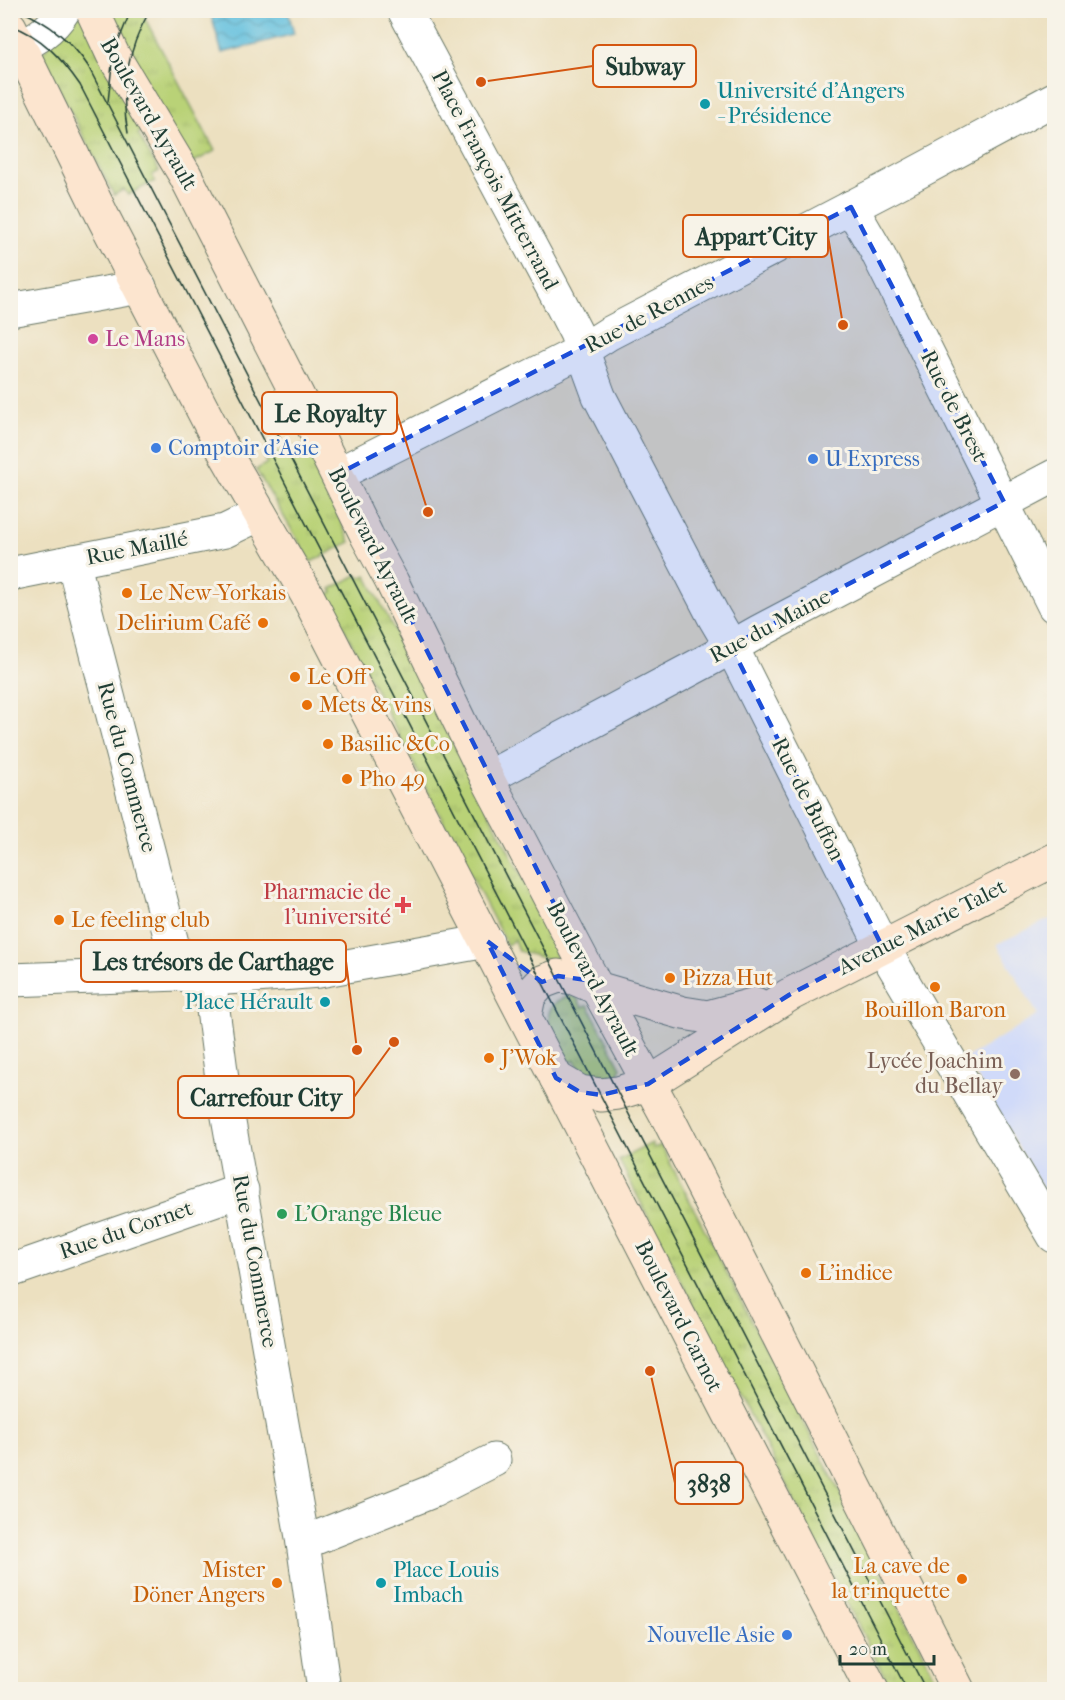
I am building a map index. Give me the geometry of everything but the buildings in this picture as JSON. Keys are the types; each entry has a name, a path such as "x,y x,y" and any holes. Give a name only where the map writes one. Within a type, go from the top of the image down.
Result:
{"main road":[{"name":"Boulevard Ayrault","path":"92,10 113,55 185,176 338,474 488,778 648,1084"},
{"path":"14,40 225,453 306,593 487,941 513,956 542,982 529,996 525,1016"},
{"name":"Avenue Marie Talet","path":"556,1078 580,1092 601,1095 618,1093 648,1084 789,995 1054,860"},
{"name":"Boulevard Carnot","path":"487,941 872,1689"},
{"name":"Avenue Marie Talet","path":"542,982 558,976 574,978 597,988 708,1017 789,995"},
{"path":"648,1084 668,1118 958,1689"}],"street":[{"path":"14,40 51,28 64,10"},
{"name":"Place François Mitterrand","path":"404,10 557,296 583,350"},
{"name":"Rue de Rennes","path":"338,474 583,350 608,333 1054,99"},
{"name":"Rue de Brest","path":"851,207 876,250 1054,606"},
{"path":"10,310 140,287"},
{"name":"Rue de Buffon","path":"583,350 599,396 731,646 882,946 1054,1236"},
{"name":"Rue du Maine","path":"488,778 731,646 1054,476"},
{"name":"Rue Maillé","path":"10,574 225,531 260,514"},
{"name":"Rue du Commerce","path":"73,561 195,977 224,1095 303,1543"},
{"path":"10,980 195,977 319,971 487,941"},
{"name":"Rue du Cornet","path":"10,1271 242,1190"},
{"path":"324,1689 303,1543 433,1491 494,1460"}],"highlighted area":[{"path":"851,207 1004,502 731,646 882,946 789,995 648,1084 601,1095 580,1092 556,1078 487,941 542,982 558,976 593,981 338,474"}],"shaded area":[{"name":"Lycée Joachim du Bellay","path":"1054,917 1054,1208 966,1058 1038,1015 997,944"}],"green space":[{"path":"111,11 141,11 215,151 190,164 109,16 113,14"},
{"path":"83,15 143,130 138,134 159,171 152,175 155,181 128,195 124,189 114,195 41,54 75,16"},
{"path":"306,444 350,542 311,562 256,470 267,463 265,459 292,446 295,449"},
{"path":"357,575 360,578 366,575 560,950 555,953 558,960 518,951 514,940 507,945 327,595 333,592 331,589"},
{"path":"568,996 576,996 582,1007 588,1005 621,1068 618,1077 592,1078 583,1072 575,1060 570,1063 554,1035 549,1017 550,1009"},
{"path":"652,1143 654,1148 661,1145 941,1689 891,1689 619,1160"}],"water":[{"path":"210,11 288,11 294,34 222,53"}],"tram line":[{"path":"19,10 58,33 88,66 926,1690"},
{"path":"108,102 113,55 131,10"},
{"path":"128,133 125,117 127,70 136,39 150,10"},
{"path":"10,25 32,35 50,49 80,85 907,1690"}],"place":[{"name":"Subway","path":"481,82"},
{"name":"Université d'Angers - Présidence","path":"705,104"},
{"name":"Appart'City","path":"843,325"},
{"name":"Le Mans","path":"93,339"},
{"name":"Comptoir d'Asie","path":"156,448"},
{"name":"U Express","path":"813,459"},
{"name":"Le Royalty","path":"428,512"},
{"name":"Le New-Yorkais","path":"127,593"},
{"name":"Delirium Café","path":"263,623"},
{"name":"Le Off","path":"295,677"},
{"name":"Mets & vins","path":"307,705"},
{"name":"Basilic &Co","path":"328,744"},
{"name":"Pho 49","path":"347,779"},
{"name":"Pharmacie de l’université","path":"403,905"},
{"name":"Le feeling club","path":"59,920"},
{"name":"Pizza Hut","path":"670,978"},
{"name":"Bouillon Baron","path":"935,987"},
{"name":"Place Hérault","path":"325,1002"},
{"name":"Carrefour City","path":"394,1042"},
{"name":"Les trésors de Carthage","path":"357,1050"},
{"name":"J'Wok","path":"489,1058"},
{"name":"Lycée Joachim du Bellay","path":"1015,1074"},
{"name":"L'Orange Bleue","path":"282,1214"},
{"name":"L'indice","path":"806,1273"},
{"name":"3838","path":"650,1371"},
{"name":"La cave de la trinquette","path":"962,1579"},
{"name":"Mister Döner Angers","path":"277,1583"},
{"name":"Place Louis Imbach","path":"381,1583"},
{"name":"Nouvelle Asie","path":"787,1635"}]}
